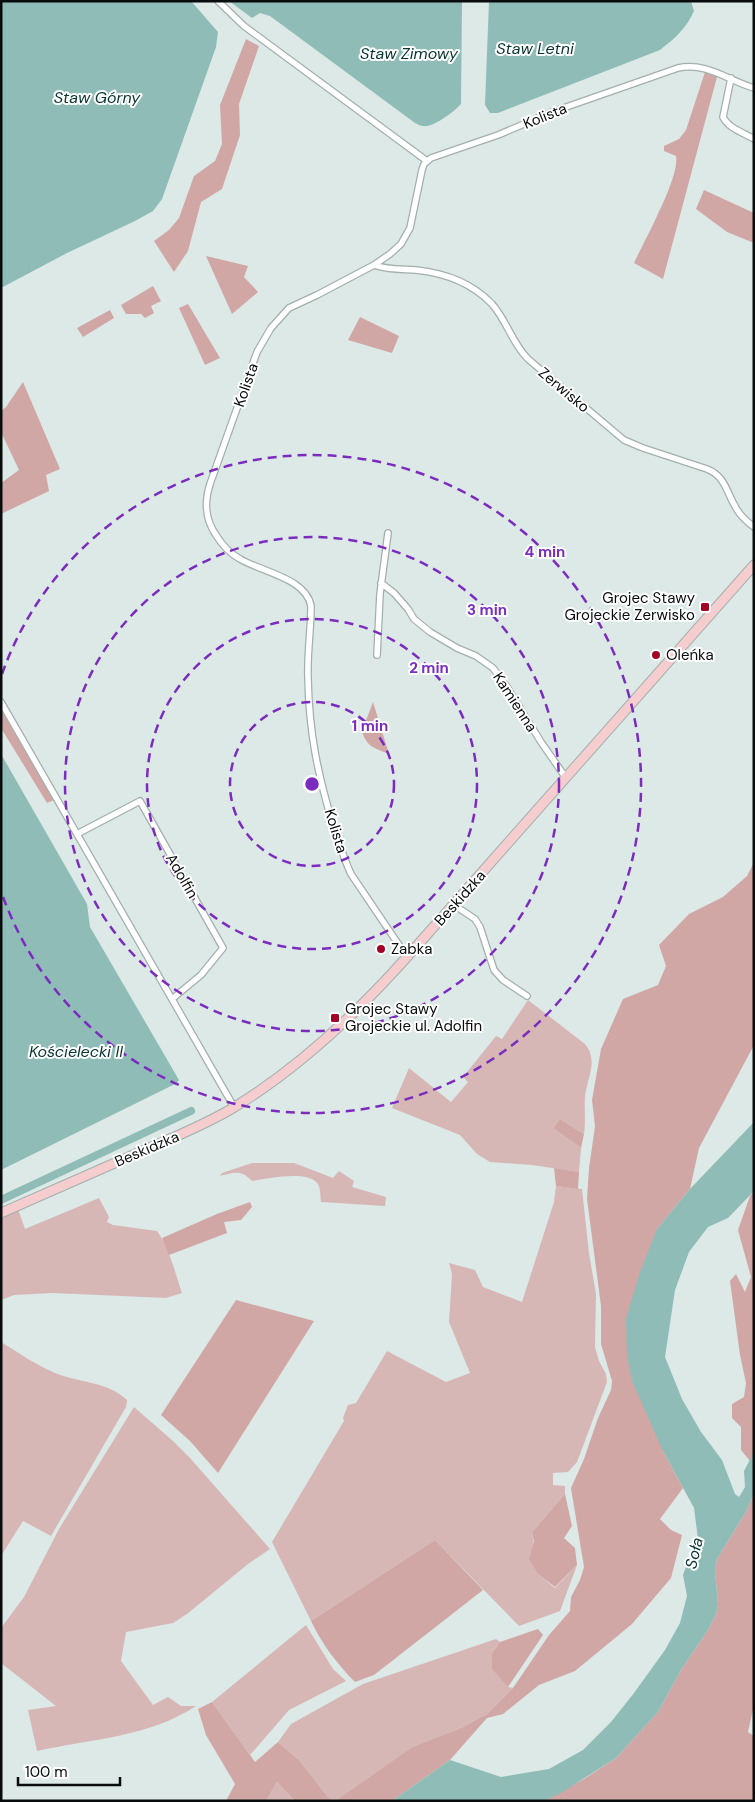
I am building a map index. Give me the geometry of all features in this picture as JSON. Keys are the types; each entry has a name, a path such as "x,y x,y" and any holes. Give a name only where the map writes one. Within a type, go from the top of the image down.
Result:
{"main road":[{"name":"Beskidzka","path":"1,1213 196,1127 234,1107 286,1070 343,1023 408,957 754,565"}],"street":[{"path":"218,1 244,26 427,161"},
{"name":"Kolista","path":"408,957 351,874 345,861 320,780 311,730 308,677 311,606 308,596 294,584 246,562 232,553 213,530 208,519 206,507 210,484 254,360 270,328 289,308 374,265 394,251 407,236 412,222 421,173 427,161 435,156 498,135 561,109 678,68 690,66 703,67 754,88"},
{"path":"731,78 723,117 729,125 754,139"},
{"name":"Zerwisko","path":"374,265 393,269 443,274 461,281 475,290 500,314 518,347 528,359 624,440 710,470 716,474 726,486 737,510 754,527"},
{"path":"378,655 381,583 388,533"},
{"name":"Kamienna","path":"381,583 394,592 414,619 430,632 457,648 476,656 493,668 566,779"},
{"path":"1,702 234,1107"},
{"name":"Adolfin","path":"77,834 140,801 223,948 201,975 172,999"},
{"path":"454,904 475,919 480,927 494,970 503,980 527,996"}],"shaded area":[{"path":"246,39 259,46 239,104 240,135 222,189 201,202 188,251 174,272 154,241 169,230 179,218 194,176 215,161 222,144 220,105"},
{"path":"705,72 717,77 663,279 634,263 673,178 676,156 664,151 664,146 679,139 686,130"},
{"path":"704,190 754,213 754,243 727,232 696,209"},
{"path":"206,256 248,266 244,277 258,292 232,314"},
{"path":"153,286 161,301 151,306 154,313 145,318 141,314 126,314 121,305"},
{"path":"188,304 220,358 205,365 179,308"},
{"path":"110,310 114,318 83,337 77,328"},
{"path":"360,317 399,336 392,353 348,340"},
{"path":"23,382 60,469 46,475 49,491 1,514 1,483 19,470 1,432 1,411 6,407"},
{"path":"373,702 389,754 371,746 361,729"},
{"path":"1,707 54,800 47,803 1,728"},
{"path":"754,862 754,1045 699,1148 690,1189 657,1229 663,1451 683,1488 660,1519 671,1530 682,1535 671,1578 632,1624 575,1671 539,1685 503,1714 487,1718 450,1760 392,1801 335,1801 412,1747 463,1727 487,1714 513,1688 549,1635 570,1611 571,1597 584,1567 571,1488 611,1390 612,1381 601,1344 601,1306 587,1199 595,1126 592,1100 601,1049 623,999 658,985 666,966 659,945 689,914 723,897 747,876"},
{"path":"528,1000 585,1044 589,1050 592,1063 585,1097 584,1134 560,1119 553,1128 581,1148 579,1172 532,1165 490,1162 477,1154 460,1135 392,1108 409,1068 451,1102 468,1082 463,1077 496,1036 502,1039"},
{"path":"560,1119 584,1134 581,1148 553,1128"},
{"path":"252,1163 294,1163 333,1178 339,1171 354,1181 352,1187 386,1197 385,1206 321,1202 320,1189 317,1183 312,1179 304,1177 286,1176 252,1181 241,1173 220,1176 222,1173"},
{"path":"554,1168 579,1172 578,1189 556,1186"},
{"path":"556,1186 582,1189 589,1253 596,1294 595,1347 599,1361 606,1374 607,1382 577,1462 568,1472 553,1473 553,1485 565,1486 565,1494 532,1532 538,1574 555,1588 577,1565 560,1611 519,1626 435,1540 311,1621 272,1542 344,1421 343,1418 348,1405 356,1403 387,1351 446,1382 470,1373 449,1322 452,1274 449,1263 475,1270 483,1287 522,1302 554,1202"},
{"path":"754,1191 754,1452 750,1461 741,1450 741,1427 732,1418 732,1404 744,1397 746,1383 740,1355 730,1281 736,1274 745,1292 751,1277 738,1230 750,1196"},
{"path":"99,1198 109,1217 107,1222 113,1225 157,1231 169,1253 182,1293 166,1298 53,1293 14,1295 1,1300 1,1217 18,1209 25,1229"},
{"path":"250,1202 252,1207 241,1220 224,1222 227,1233 169,1255 162,1238"},
{"path":"236,1300 314,1321 218,1473 190,1441 161,1415"},
{"path":"1,1342 48,1370 111,1389 127,1400 126,1407 51,1536 23,1521 1,1556"},
{"path":"134,1407 190,1458 270,1549 173,1623 126,1632 121,1661 153,1705 168,1697 181,1706 196,1706 178,1716 139,1731 37,1751 28,1710 56,1706 1,1663 1,1628 24,1597 59,1529"},
{"path":"754,1493 754,1705 748,1732 754,1736 754,1801 547,1801 616,1758 658,1712 681,1670 708,1630 716,1614 718,1604 715,1570 717,1559 747,1510"},
{"path":"565,1494 572,1526 564,1538 575,1548 577,1565 555,1587 538,1574 529,1559 534,1542 532,1532"},
{"path":"435,1540 483,1590 374,1675 355,1682 330,1653 311,1621"},
{"path":"306,1625 333,1669 346,1681 289,1710 250,1755 212,1702"},
{"path":"538,1629 543,1635 508,1687 492,1669 492,1653 500,1642"},
{"path":"496,1639 500,1642 492,1653 508,1687 513,1688 487,1714 463,1727 412,1747 335,1801 331,1801 300,1761 278,1742 291,1724 363,1684"},
{"path":"212,1702 255,1762 278,1742 300,1761 331,1801 295,1801 277,1782 266,1801 226,1801 235,1784 206,1735 198,1709"},
{"path":"277,1782 295,1801 266,1801"}],"water":[{"name":"Staw Górny","path":"1,1 191,1 218,32 216,47 162,199 153,211 1,288"},
{"name":"Staw Zimowy","path":"229,1 462,1 461,104 438,122 427,126 415,123 270,16 260,13 252,18"},
{"name":"Staw Letni","path":"489,1 691,1 694,11 680,33 660,50 498,113 490,113 485,105"},
{"name":"Kościelecki II","path":"1,754 87,904 90,927 179,1080 177,1083 1,1170"},
{"path":"754,1122 754,1191 728,1218 708,1227 689,1252 675,1290 665,1357 682,1399 701,1432 722,1460 735,1494 739,1497 745,1487 744,1471 754,1452 754,1493 747,1510 717,1559 715,1570 718,1604 716,1614 708,1630 681,1670 658,1712 616,1758 561,1793 539,1801 392,1801 450,1760 501,1777 549,1769 583,1750 611,1722 634,1693 665,1650 680,1623 687,1596 683,1575 687,1564 696,1550 698,1539 694,1508 663,1451 632,1381 627,1356 626,1319 640,1272 657,1229 690,1189"}],"waterway":[{"path":"1,1200 191,1111"}],"place":[{"name":"Grojec Stawy Grojeckie Zerwisko","path":"705,607"},
{"name":"Oleńka","path":"656,655"},
{"name":"Zabka","path":"381,949"},
{"name":"Grojec Stawy Grojeckie ul. Adolfin","path":"335,1018"}],"water label":[{"name":"Soła","path":"694,1553"}]}
